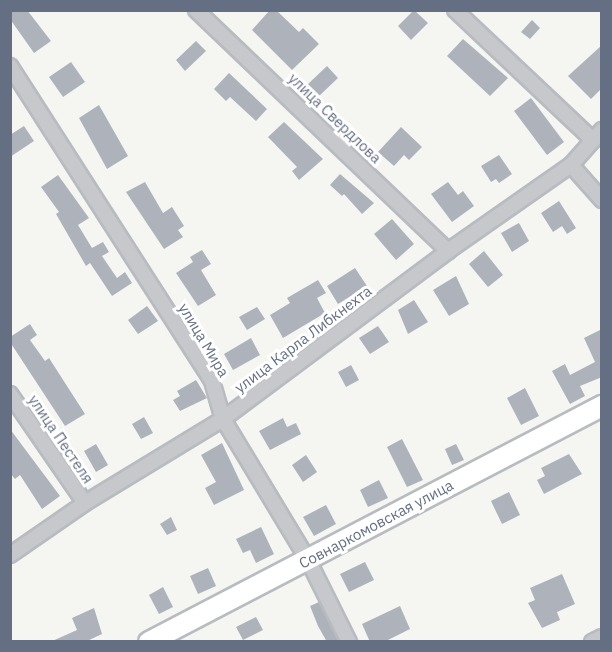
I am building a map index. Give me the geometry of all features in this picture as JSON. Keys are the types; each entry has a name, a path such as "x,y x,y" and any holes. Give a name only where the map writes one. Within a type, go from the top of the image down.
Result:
{"street":[{"name":"улица Свердлова","path":"196,10 448,251"},
{"path":"455,10 597,135"},
{"name":"улица Мира","path":"10,66 212,381 223,419 308,560 349,642"},
{"name":"улица Карла Либкнехта","path":"10,555 85,503 223,419 448,251 571,165 597,135"},
{"path":"571,165 602,201"},
{"name":"улица Пестеля","path":"10,394 85,503"},
{"name":"Совнаркомовская улица","path":"149,642 602,406"},
{"path":"592,642 602,637"}],"building":[{"path":"10,10 27,10 51,41 34,53 10,19"},
{"path":"270,10 276,10 299,32 303,28 319,44 292,70 252,30"},
{"path":"414,10 428,23 411,40 398,26"},
{"path":"532,20 540,28 530,39 521,32"},
{"path":"463,39 508,78 490,96 447,56"},
{"path":"196,41 206,51 185,71 176,60"},
{"path":"602,45 602,88 591,99 568,76"},
{"path":"71,62 85,82 63,97 49,77"},
{"path":"327,66 338,78 318,97 307,85"},
{"path":"229,73 267,109 256,121 230,97 226,101 214,89"},
{"path":"531,98 564,142 547,155 514,111"},
{"path":"99,105 128,156 107,169 79,118"},
{"path":"284,122 323,159 299,180 292,171 297,167 268,137"},
{"path":"24,126 34,141 10,157 10,135"},
{"path":"401,127 422,147 409,160 404,155 394,166 378,152"},
{"path":"499,155 512,174 499,183 496,179 491,182 481,166"},
{"path":"340,174 374,203 362,214 344,194 342,196 330,185"},
{"path":"58,175 89,218 78,225 92,248 103,242 109,252 102,256 117,278 125,272 132,283 112,296 90,263 86,266 56,214 59,212 41,187"},
{"path":"145,182 163,213 172,207 184,226 178,230 183,237 164,249 126,192"},
{"path":"448,182 458,195 463,191 474,206 452,222 431,194"},
{"path":"559,201 576,228 567,234 562,226 553,232 541,213"},
{"path":"392,219 414,244 396,260 374,234"},
{"path":"519,223 529,241 512,252 501,233"},
{"path":"202,250 211,264 201,270 216,295 198,306 176,273 193,262 190,257"},
{"path":"484,251 503,275 488,287 469,264"},
{"path":"355,268 367,286 338,304 327,286"},
{"path":"456,276 469,304 449,316 433,290"},
{"path":"318,280 326,293 317,298 325,313 283,338 270,315 290,303 287,298"},
{"path":"414,300 428,322 408,334 398,310"},
{"path":"147,306 158,321 138,334 128,320"},
{"path":"257,307 265,319 247,330 239,317"},
{"path":"30,324 37,335 30,340 45,361 49,358 85,414 65,426 10,342 10,337"},
{"path":"378,326 389,342 370,354 359,338"},
{"path":"602,329 602,377 580,386 585,396 570,404 552,371 565,364 570,375 595,362 584,338"},
{"path":"251,338 260,355 233,370 224,354"},
{"path":"351,365 359,380 346,387 338,372"},
{"path":"196,380 207,398 180,411 173,400 180,396 177,391"},
{"path":"525,388 539,416 521,425 507,398"},
{"path":"144,417 153,433 141,439 132,424"},
{"path":"283,418 287,427 296,423 301,434 270,450 259,431"},
{"path":"10,429 60,496 42,509 20,475 15,479 10,473"},
{"path":"402,439 423,480 407,487 387,447"},
{"path":"222,443 244,490 214,505 205,488 216,482 201,455"},
{"path":"96,444 108,465 96,472 84,451"},
{"path":"456,444 464,460 452,465 445,449"},
{"path":"569,454 582,474 544,494 537,480 545,476 541,468"},
{"path":"306,455 317,472 303,482 292,465"},
{"path":"379,480 388,498 368,507 360,490"},
{"path":"509,492 520,515 502,524 491,501"},
{"path":"326,505 336,524 314,536 303,517"},
{"path":"171,517 177,530 167,535 160,524"},
{"path":"261,527 274,554 256,563 250,550 243,553 236,539"},
{"path":"365,562 374,580 349,592 340,574"},
{"path":"208,568 216,586 198,594 190,576"},
{"path":"562,574 575,604 557,612 560,620 542,628 528,603 535,600 530,588"},
{"path":"163,587 173,607 159,614 149,595"},
{"path":"319,602 339,642 327,642 318,626 310,606"},
{"path":"400,606 410,629 384,642 370,642 362,624"},
{"path":"94,608 102,634 85,642 50,642 77,630 72,618"},
{"path":"256,617 263,630 243,640 236,627"}]}
